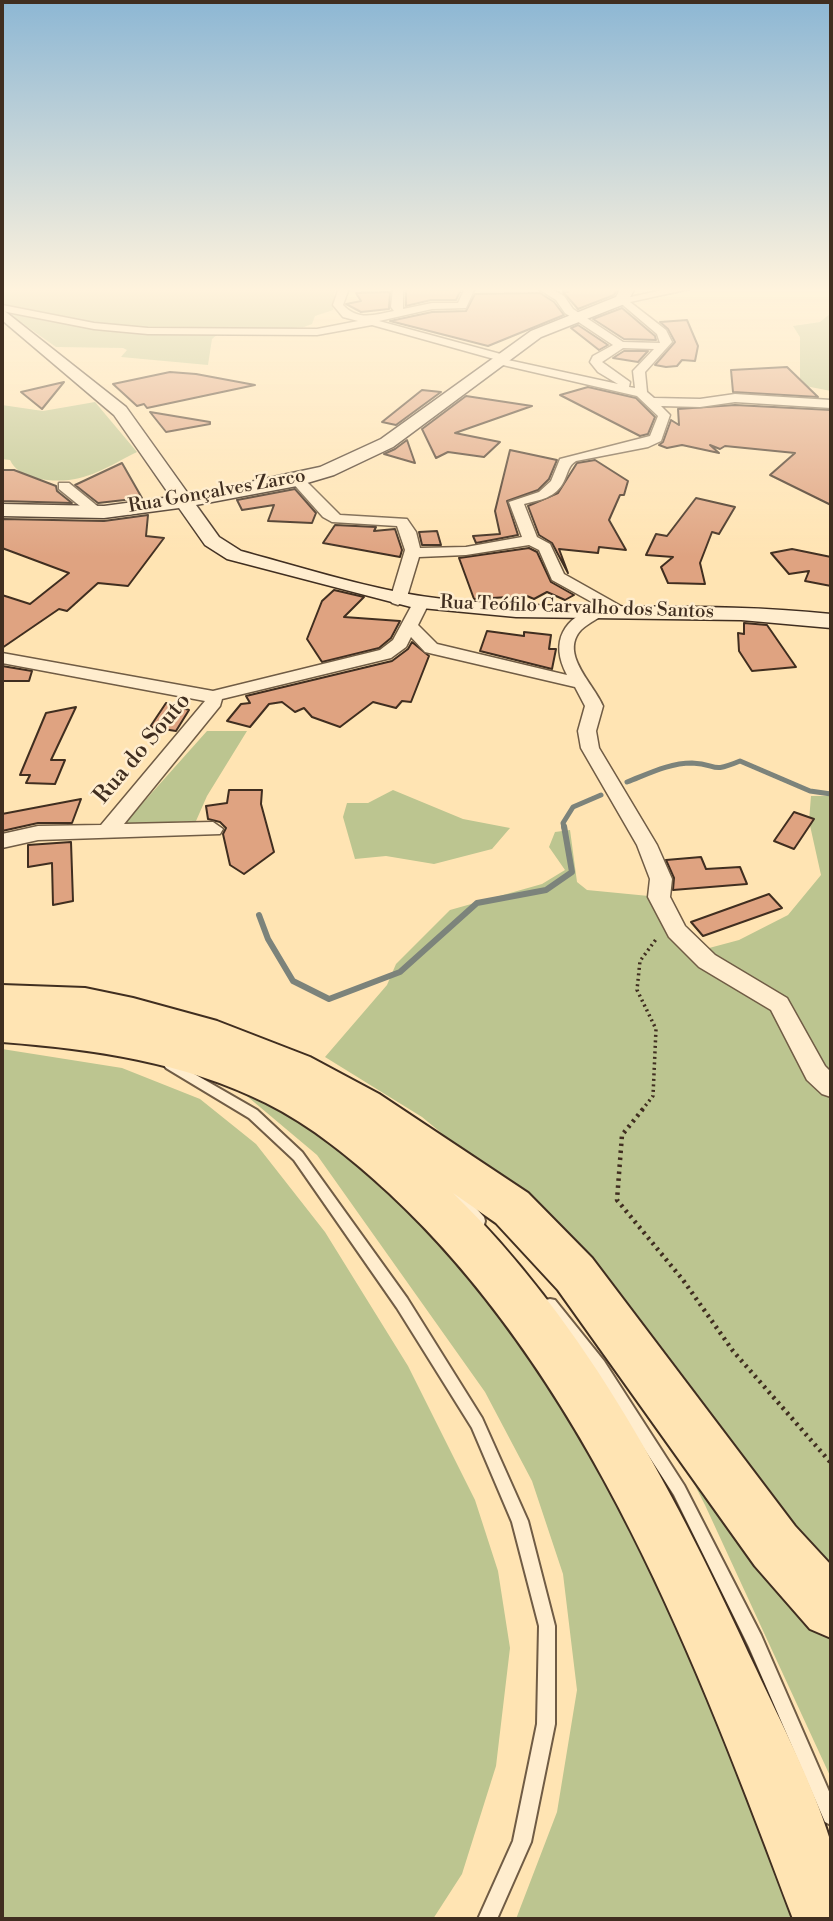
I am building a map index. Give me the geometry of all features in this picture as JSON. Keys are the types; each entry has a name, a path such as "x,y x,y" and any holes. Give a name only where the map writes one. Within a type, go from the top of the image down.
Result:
{"highway":[{"path":"2,1000 85,1003 203,1032 295,1069 364,1107 512,1208 575,1274 775,1546 831,1608"},
{"path":"2,1026 68,1032 194,1056 271,1086 351,1133 424,1194 508,1283 580,1384 648,1506 719,1657 816,1815 828,1919"}],"main road":[{"name":"Rua Teófilo Carvalho dos Santos","path":"81,378 120,411 212,541 234,555 398,600 421,603 498,610 729,612 831,621"},
{"name":"Rua Gonçalves Zarco","path":"2,510 96,512 186,501 297,480 327,471 387,443 476,378"}],"street":[{"path":"570,378 645,398 700,403 735,398 831,404"},
{"path":"531,540 516,502 544,495 557,483 565,462 572,458 648,443 656,438 664,415 645,398 614,378"},
{"path":"640,378 645,398"},
{"path":"297,480 328,514 337,519 402,522 412,535 415,553 398,600"},
{"path":"64,485 96,512"},
{"path":"415,553 466,551 531,540 545,547 557,577 610,610"},
{"path":"2,658 213,696 355,659 385,654 400,643 421,603"},
{"path":"610,610 579,621 569,631 565,641 569,659 580,683 590,694 594,706 587,731 590,748 648,845 661,879 659,897 677,931 707,961 779,1004 816,1073 831,1087"},
{"path":"410,626 431,648 580,683"},
{"name":"Rua do Souto","path":"107,831 214,702 213,696"},
{"path":"2,841 38,833 213,829"}],"lane":[{"path":"123,1041 193,1077 253,1114 298,1156 402,1303 477,1423 520,1521 547,1626 546,1724 522,1842 487,1919"},
{"path":"399,1132 489,1232"},
{"path":"541,1293 599,1366 679,1490 755,1641 816,1815"}],"path":[{"path":"671,919 640,961 637,990 656,1029 653,1096 622,1135 617,1200 683,1280 733,1351 831,1463"}],"green space":[{"path":"800,378 831,378 831,391 800,385"},
{"path":"95,402 137,452 88,476 64,480 31,477 23,474 10,460 2,459 2,405 43,411"},
{"path":"207,731 247,731 207,796 196,821 124,824"},
{"path":"393,790 463,819 510,828 492,849 434,864 386,856 355,859 343,817 347,803 368,803"},
{"path":"811,796 831,796 831,1578 726,1437 524,1201 422,1117 325,1057 387,985 396,964 450,910 542,884 565,870 549,847 555,832 570,830 577,882 587,890 659,897 698,951 739,940 788,915 821,875 809,821"},
{"path":"2,1049 122,1068 200,1099 256,1144 325,1232 408,1366 475,1500 498,1571 510,1648 496,1766 462,1874 433,1919 2,1919"},
{"path":"223,1076 297,1113 380,1170 518,1322 645,1545 756,1815 794,1919 516,1919 557,1812 577,1690 563,1574 532,1481 485,1392 317,1155"},
{"path":"651,1399 800,1599 831,1631 831,1778 705,1505"}],"building":[{"path":"143,378 216,378 255,385 147,408 144,404 137,406 113,384"},
{"path":"732,378 798,378 818,397 733,392"},
{"path":"64,382 42,409 21,392"},
{"path":"588,387 636,398 655,417 648,434 640,436 560,395"},
{"path":"422,390 441,392 396,425 382,422"},
{"path":"466,396 532,406 455,433 500,442 484,457 448,452 436,458 422,429"},
{"path":"735,405 831,410 831,505 770,475 795,453 725,446 720,449 710,445 719,453 682,445 667,448 659,445 663,442 671,420 679,425 678,409"},
{"path":"150,412 210,422 210,424 166,432"},
{"path":"407,440 415,463 384,454 395,449"},
{"path":"510,450 557,460 549,479 538,490 507,501 518,535 476,543 473,536 500,534 495,511"},
{"path":"595,460 628,481 624,495 620,495 609,520 626,550 599,547 598,553 559,549 568,573 552,543 539,535 528,506 558,493 577,463"},
{"path":"122,463 142,498 98,503 75,485"},
{"path":"2,470 14,470 56,486 57,491 72,503 2,501"},
{"path":"295,489 316,513 312,523 268,521 274,505 242,510 237,500"},
{"path":"696,498 735,507 719,534 712,532 700,563 705,584 668,583 661,567 673,557 646,555 656,534 667,536"},
{"path":"148,515 146,536 164,538 128,586 98,583 67,611 59,609 2,648 2,595 30,604 69,573 2,548 2,519 104,521"},
{"path":"335,525 376,527 374,531 395,529 402,550 400,557 323,543"},
{"path":"437,531 441,545 422,545 419,532"},
{"path":"529,548 537,552 551,582 574,595 565,600 547,592 534,599 527,596 474,599 459,558"},
{"path":"792,549 831,557 831,586 805,581 809,571 789,574 771,553"},
{"path":"334,590 364,597 344,617 400,621 391,638 379,648 322,662 307,639 322,601"},
{"path":"744,623 767,625 796,667 752,671 739,651 738,633 744,634"},
{"path":"487,631 524,636 524,632 551,635 549,649 556,649 552,669 480,651"},
{"path":"412,642 429,656 411,702 402,701 396,708 373,702 340,727 312,717 304,708 295,712 282,702 269,704 250,727 227,721 241,704 250,703 246,696 392,661 408,649"},
{"path":"2,666 32,671 29,681 2,681"},
{"path":"166,703 189,710 176,731 150,727"},
{"path":"76,707 51,760 65,760 55,784 26,783 30,775 20,775 46,713"},
{"path":"229,790 262,790 261,804 274,852 244,874 230,865 223,834 226,828 220,822 208,819 206,806 227,803"},
{"path":"81,799 72,823 38,823 2,831 2,814"},
{"path":"794,812 814,819 794,849 774,841"},
{"path":"71,842 73,901 53,905 52,863 28,867 28,845"},
{"path":"701,857 706,869 740,867 747,884 673,890 674,878 666,860"},
{"path":"769,894 782,908 703,936 691,922"}],"waterway":[{"path":"627,782 675,765 692,763 718,768 740,761 810,791 831,794"},
{"path":"564,828 563,823 573,807 601,795"},
{"path":"259,915 268,939 293,981 329,999 400,972 477,903 546,890 572,872 564,826"}]}
